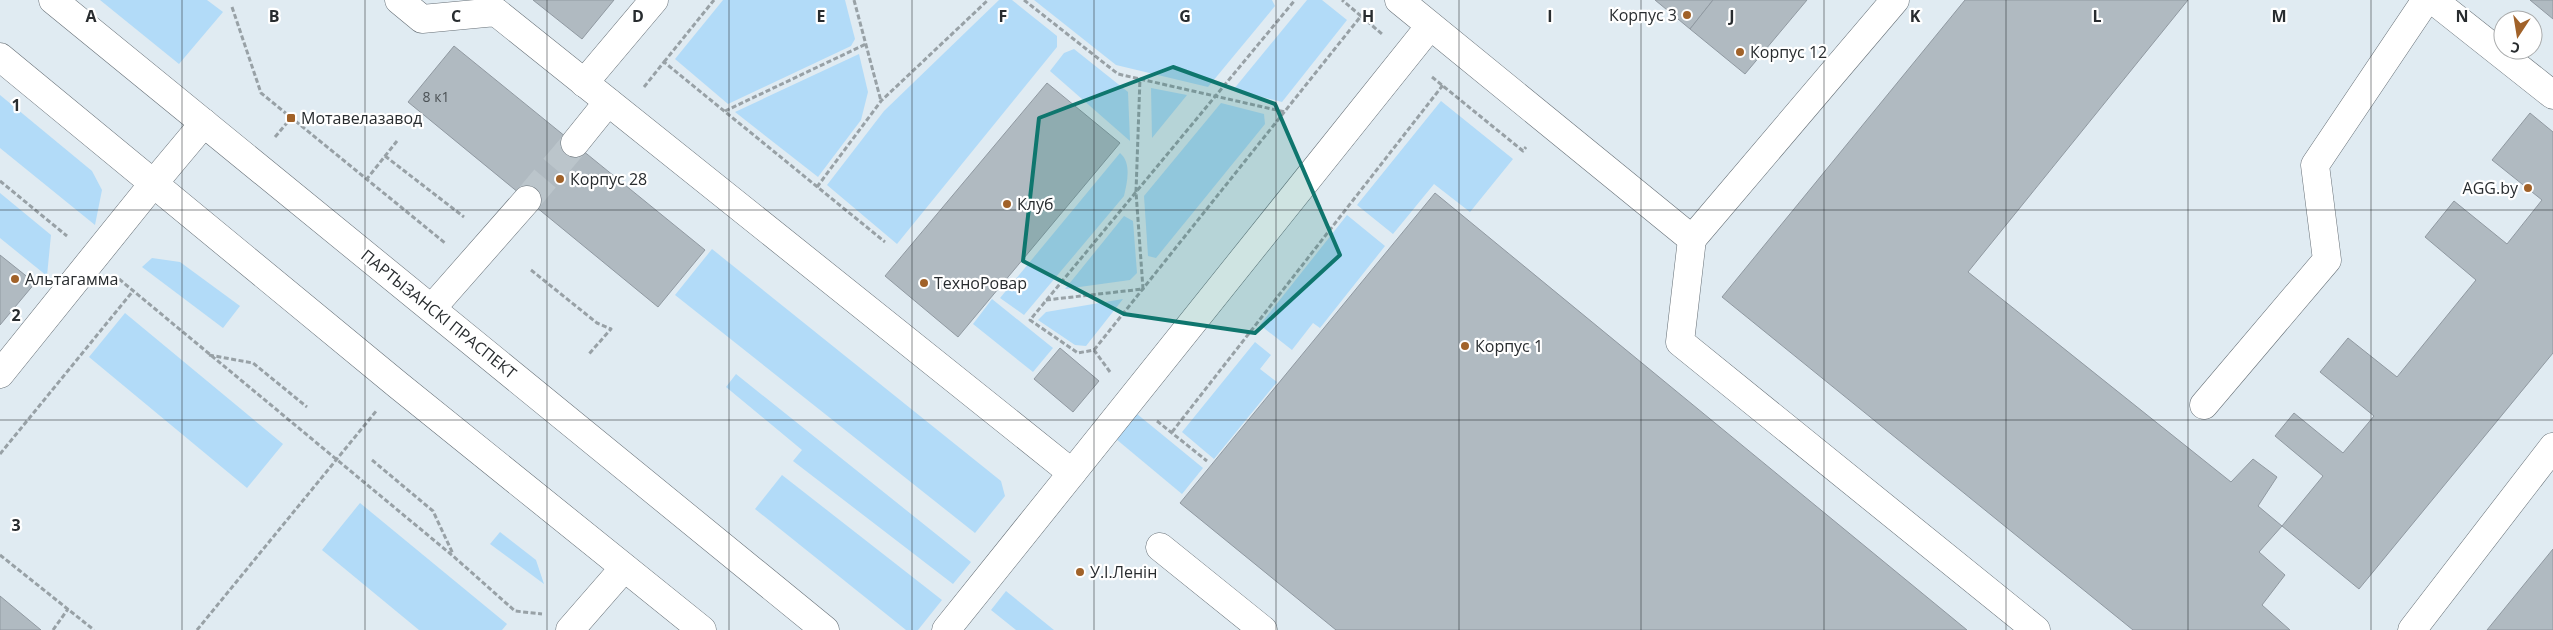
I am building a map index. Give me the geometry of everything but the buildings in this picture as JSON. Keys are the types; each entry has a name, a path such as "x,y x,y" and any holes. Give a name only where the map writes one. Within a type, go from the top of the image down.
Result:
{"main road":[{"name":"ПАРТЫЗАНСКІ ПРАСПЕКТ","path":"52,0 825,630"},
{"path":"399,0 422,19 500,6 584,83 1072,473"},
{"path":"584,83 654,0"},
{"path":"1399,0 1692,239"},
{"path":"1895,0 1692,239 1680,342 2036,630"},
{"path":"2204,405 2327,260 2315,165 2426,0"},
{"path":"2433,0 2553,95"},
{"path":"946,630 1430,26"},
{"path":"0,57 398,385 702,630"},
{"path":"574,143 608,102"},
{"path":"0,374 204,123"},
{"path":"432,308 527,200"},
{"path":"2412,630 2553,447"},
{"path":"1160,547 1263,630"},
{"path":"570,630 624,568"}],"path":[{"path":"641,90 714,0"},
{"path":"854,0 881,101"},
{"path":"817,187 881,101 988,0"},
{"path":"1024,0 1118,74 1285,112"},
{"path":"1295,0 1030,320 1078,353 1094,350 1362,16"},
{"path":"1342,0 1523,151"},
{"path":"232,7 261,93 366,180 471,263"},
{"path":"725,111 866,44"},
{"path":"664,62 885,242"},
{"path":"1140,78 1136,192 1143,289"},
{"path":"1172,432 1443,85"},
{"path":"366,180 397,141"},
{"path":"385,156 464,217"},
{"path":"0,180 68,238"},
{"path":"531,270 597,323 611,329 589,354"},
{"path":"113,274 453,556 515,611 548,614"},
{"path":"1046,300 1143,289"},
{"path":"0,454 133,291"},
{"path":"1094,350 1130,400 1207,461"},
{"path":"208,354 253,363 307,407"},
{"path":"197,630 398,385"},
{"path":"372,460 434,511 453,556"},
{"path":"0,555 94,630"},
{"path":"53,630 68,609"}],"highlighted area":[{"path":"1173,67 1275,104 1340,255 1255,333 1124,314 1023,261 1039,118"}],"shaded area":[{"path":"100,0 207,0 223,12 179,64"},
{"path":"723,0 845,0 855,39 851,46 728,104 675,59"},
{"path":"999,0 1012,0 1057,36 1057,47 897,244 827,185 884,111"},
{"path":"1034,0 1272,0 1275,6 1208,87 1116,65"},
{"path":"1307,0 1322,0 1347,20 1282,102 1233,90"},
{"path":"1074,49 1128,92 1130,141 1050,71 1064,53"},
{"path":"859,54 868,92 861,120 818,177 735,112"},
{"path":"1151,88 1187,95 1152,138"},
{"path":"0,95 92,171 102,190 95,225 0,148"},
{"path":"1441,101 1513,159 1470,212 1434,184 1393,234 1357,205"},
{"path":"1221,103 1264,114 1265,124 1156,258 1148,256 1144,196"},
{"path":"1120,153 1124,157 1127,168 1124,196 1024,315 1000,298"},
{"path":"0,193 51,235 47,276 0,238"},
{"path":"1347,215 1385,246 1320,328 1313,323 1292,350 1260,325"},
{"path":"1124,216 1133,221 1137,273 1130,280 1065,289"},
{"path":"712,249 1001,481 1005,496 975,533 675,295"},
{"path":"152,258 180,262 240,306 223,328 142,267"},
{"path":"992,299 1053,348 1033,372 973,324"},
{"path":"1123,299 1086,346 1075,345 1038,320 1046,312"},
{"path":"125,313 283,444 247,488 89,357"},
{"path":"1255,342 1271,355 1260,369 1277,382 1214,459 1182,432"},
{"path":"736,374 971,562 953,584 793,461 802,450 726,387"},
{"path":"1137,414 1203,468 1182,494 1116,439"},
{"path":"782,475 942,600 918,630 906,630 755,509"},
{"path":"360,503 507,624 502,630 419,630 322,550"},
{"path":"500,532 536,560 544,584 490,544"},
{"path":"1006,591 1054,630 1016,630 991,610"}],"tunnel":[{"path":"527,200 575,143"}],"place":[{"name":"Корпус 3","path":"1687,15"},
{"name":"Корпус 12","path":"1740,52"},
{"name":"Мотавелазавод","path":"291,118"},
{"name":"Корпус 28","path":"560,179"},
{"name":"AGG.by","path":"2528,188"},
{"name":"Клуб","path":"1007,204"},
{"name":"Альтагамма","path":"15,279"},
{"name":"ТехноРовар","path":"924,283"},
{"name":"Корпус 1","path":"1465,346"},
{"name":"У.І.Ленін","path":"1080,572"}]}
